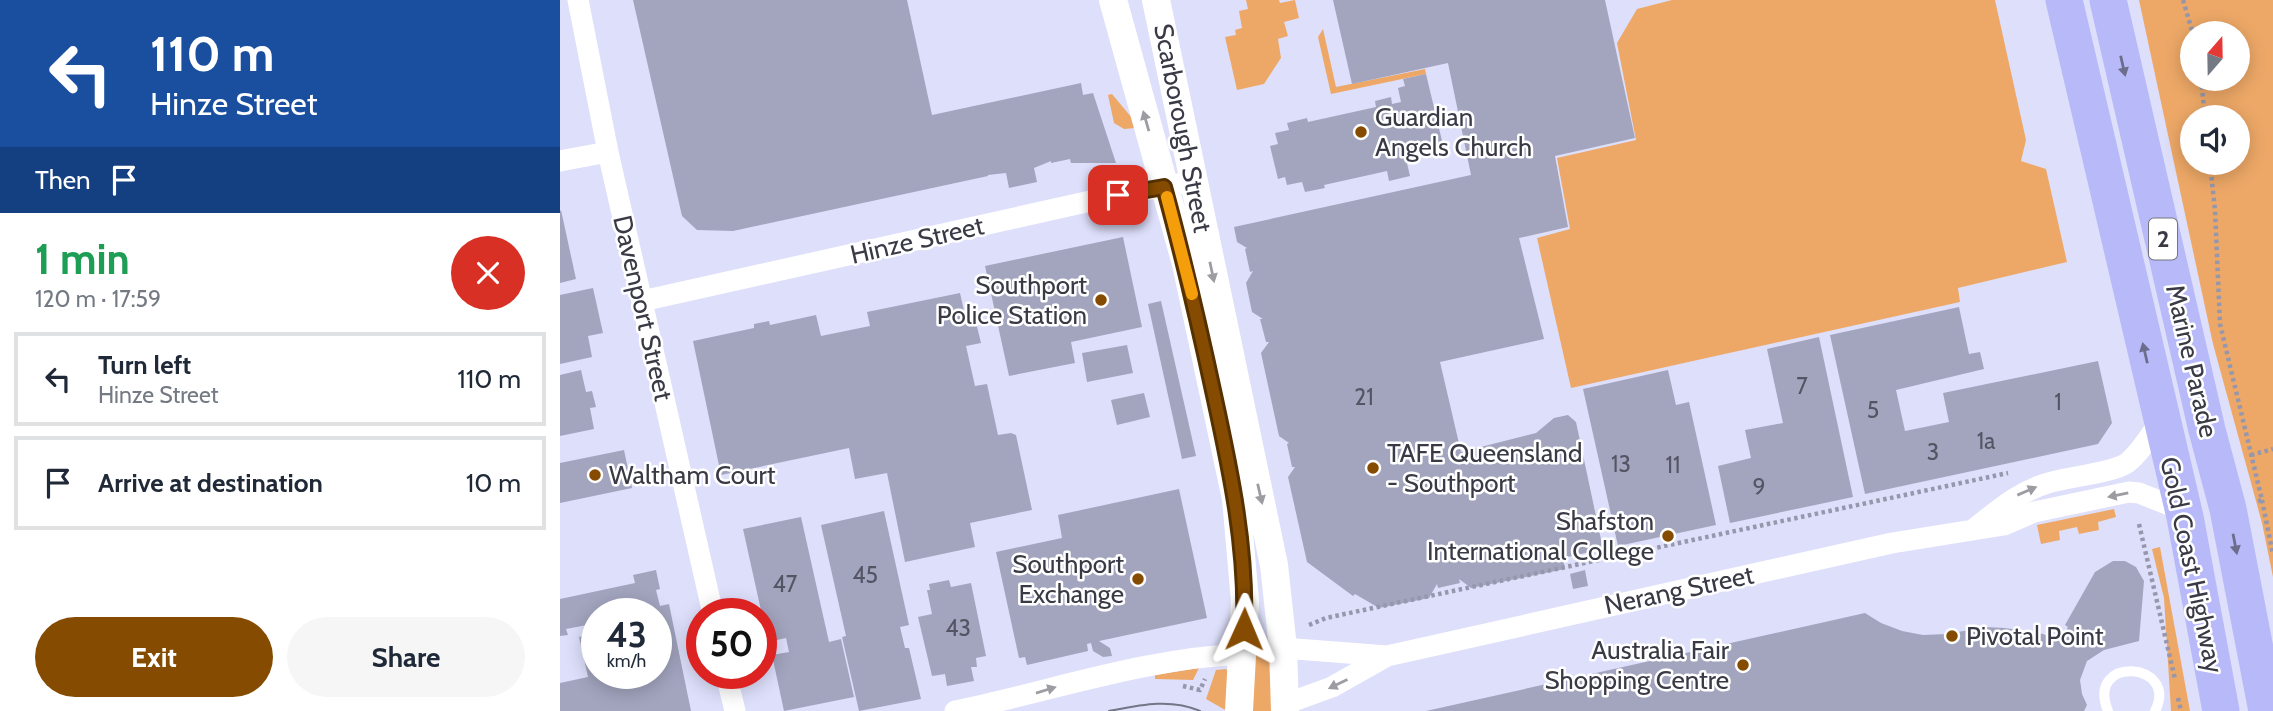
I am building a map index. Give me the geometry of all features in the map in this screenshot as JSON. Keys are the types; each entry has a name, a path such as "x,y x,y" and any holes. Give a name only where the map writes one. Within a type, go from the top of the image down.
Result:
{"highway":[{"name":"Marine Parade","path":"2064,0 2161,419"},
{"name":"Marine Parade","path":"2108,0 2220,477"},
{"name":"Gold Coast Highway","path":"2161,419 2182,510 2221,711"},
{"name":"Gold Coast Highway","path":"2220,477 2267,711"}],"main road":[{"name":"Scarborough Street","path":"1113,0 1186,264 1236,499 1244,569 1244,654 1240,711"},
{"name":"Scarborough Street","path":"1156,0 1278,588 1285,707"}],"street":[{"name":"Davenport Street","path":"578,0 608,152 709,598"},
{"path":"560,161 608,152"},
{"name":"Hinze Street","path":"642,301 1193,181"},
{"name":"Nerang Street","path":"1972,530 2025,491 2121,466 2138,451 2161,419"},
{"name":"Nerang Street","path":"1285,707 1332,687 1387,656 1892,543 2004,525 2034,512 2129,492 2139,493 2182,510"},
{"name":"Nerang Street","path":"1282,640 1387,656"},
{"path":"956,711 1121,670 1174,660 1244,654"},
{"path":"730,689 735,711"}],"lane":[{"path":"2108,711 2104,702 2107,684 2112,677 2129,670 2146,674 2153,680 2159,697 2155,711"}],"path":[{"path":"2183,0 2189,21"},
{"path":"2211,175 2220,324 2251,455 2273,449"},
{"path":"1282,640 1307,626 1339,615 2021,471"},
{"path":"2262,500 2273,555"},
{"path":"2139,524 2176,684"},
{"path":"2178,698 2180,711"}],"shaded area":[{"path":"1246,0 1279,0 1280,3 1295,0 1299,18 1284,22 1288,36 1278,39 1281,58 1264,84 1237,90 1225,37 1236,35 1235,30 1242,28 1239,11 1248,9"},
{"path":"1672,0 1995,0 2026,140 2021,161 2046,169 2067,262 1958,288 1960,302 1571,388 1537,238 1570,229 1557,158 1636,140 1617,43 1637,9"},
{"path":"2139,0 2273,0 2273,577 2262,523 2213,344"},
{"path":"1323,29 1336,87 1425,69 1426,74 1331,94 1318,37"},
{"path":"1112,94 1132,118 1135,128 1124,129 1114,123 1108,95"},
{"path":"2114,509 2116,517 2098,522 2099,530 2079,534 2077,527 2059,531 2060,540 2041,544 2037,525"},
{"path":"2160,547 2190,711 2171,711 2164,598 2152,549"},
{"path":"1254,644 1273,644 1277,711 1248,711"},
{"path":"1199,668 1193,680 1155,679 1155,675"},
{"path":"1226,669 1230,675 1227,711 1206,699 1216,670"}],"building":[{"path":"633,0 907,0 932,115 1081,83 1083,95 1093,93 1116,163 1071,163 1070,159 1051,161 1034,168 1037,182 1009,188 1006,173 988,175 733,231 697,230 682,216"},
{"name":"TAFE Queensland - Southport","path":"1333,0 1605,0 1635,138 1555,156 1568,227 1519,238 1544,339 1440,362 1461,452 1536,433 1554,418 1568,415 1576,422 1603,549 1563,558 1565,569 1471,588 1459,579 1460,583 1438,588 1437,584 1429,598 1379,608 1355,594 1353,596 1307,562 1288,477 1295,467 1292,467 1287,444 1289,443 1279,436 1261,353 1269,342 1266,342 1260,319 1263,319 1252,312 1246,283 1253,271 1250,272 1245,249 1247,248 1237,242 1234,227 1471,175 1448,63 1352,84"},
{"name":"Guardian Angels Church","path":"1426,74 1443,145 1423,149 1424,155 1406,159 1410,176 1389,181 1387,171 1305,192 1302,182 1287,185 1285,177 1278,179 1270,146 1278,144 1275,133 1289,130 1287,123 1307,118 1308,122 1376,107 1375,101 1391,97 1392,104 1401,102 1398,88 1405,86 1403,79"},
{"path":"560,211 576,279 560,283"},
{"path":"1123,237 1142,327 1071,342 1075,363 1009,376 985,266"},
{"path":"593,288 603,333 588,336 592,357 560,364 560,295"},
{"path":"960,293 964,311 973,310 981,343 966,346 975,386 987,384 998,435 1016,435 1032,510 970,523 975,547 905,562 887,473 855,479 849,448 721,475 693,341 754,328 754,324 769,321 770,325 816,315 821,336 870,326 867,312"},
{"path":"1161,301 1196,456 1182,459 1148,304"},
{"path":"1959,307 1969,354 1980,352 1984,369 1896,390 1905,431 1949,422 1943,393 2098,361 2112,423 2098,444 1865,494 1830,335"},
{"path":"1819,337 1853,497 1730,523 1718,466 1751,458 1745,430 1783,423 1767,349"},
{"path":"1127,345 1133,373 1087,382 1082,353"},
{"path":"581,370 586,392 592,391 596,407 590,408 594,429 560,436 560,375"},
{"path":"1668,370 1676,405 1689,402 1716,525 1618,546 1583,389"},
{"path":"1144,393 1150,417 1117,425 1111,400"},
{"name":"Waltham Court","path":"624,450 632,488 560,503 560,463"},
{"name":"Southport Exchange","path":"1179,489 1207,618 1099,641 1110,648 1112,656 1103,657 1093,651 1091,643 1087,644 1088,651 1027,665 1025,657 1019,658 996,552 1062,538 1058,515"},
{"path":"884,511 909,625 900,627 905,648 909,648 921,699 859,711 842,637 846,636 821,525"},
{"path":"801,517 829,642 841,639 854,697 784,711 777,678 777,654 789,652 786,638 777,640 777,598 758,598 743,529"},
{"path":"2113,561 2125,561 2136,567 2144,581 2139,641 2104,650 2087,661 2080,680 2087,705 2084,711 1426,711 1865,613 1902,631 1923,635 1985,627 2043,634 2060,641 2068,627 2065,625 2095,572"},
{"path":"656,570 660,589 656,590 658,598 581,598 581,626 566,629 568,635 560,636 560,599 635,583 633,575"},
{"path":"1585,570 1588,586 1573,589 1570,574"},
{"path":"949,580 951,587 971,583 986,656 976,658 977,667 971,667 974,681 947,686 945,674 932,676 918,617 932,614 927,590 930,590 929,584"},
{"path":"672,619 691,711 560,711 560,683 581,678 581,689 672,689"}],"tram line":[{"path":"1109,711 1166,704 1200,711"}],"slow traffic":[{"path":"1167,197 1192,294"}],"place":[{"name":"Guardian Angels Church","path":"1361,132"},
{"name":"Southport Police Station","path":"1101,300"},
{"name":"TAFE Queensland - Southport","path":"1373,468"},
{"name":"Waltham Court","path":"595,475"},
{"name":"Shafston International College","path":"1668,536"},
{"name":"Southport Exchange","path":"1138,579"},
{"name":"Pivotal Point","path":"1952,636"},
{"name":"Australia Fair Shopping Centre","path":"1743,665"}],"route":[{"path":"1118,195 1164,187 1186,264 1236,499 1244,569 1244,629"}]}
